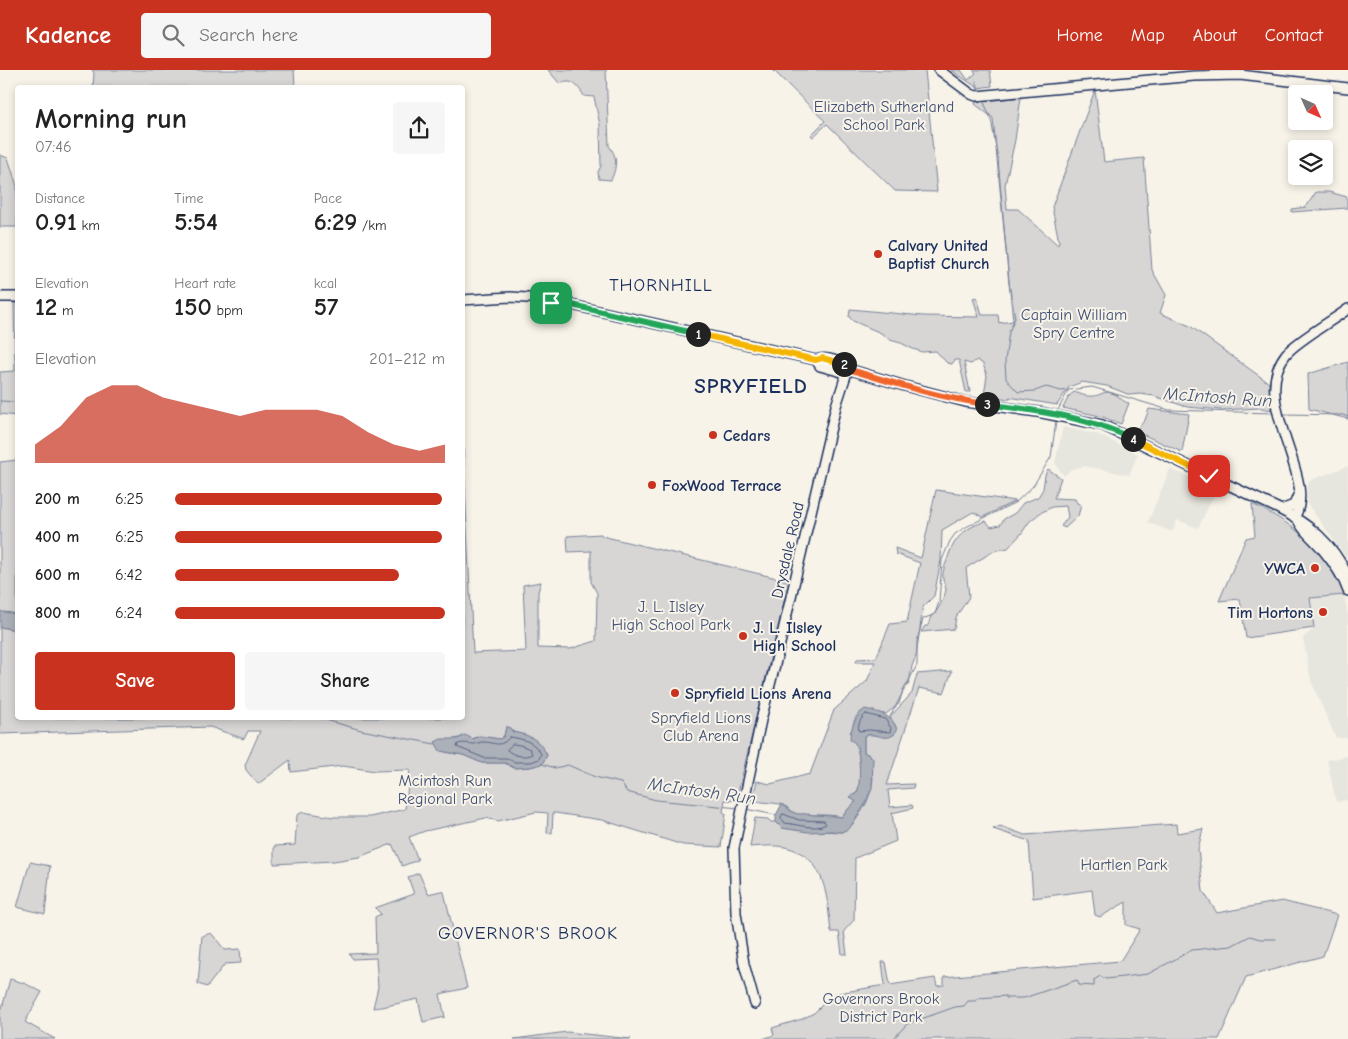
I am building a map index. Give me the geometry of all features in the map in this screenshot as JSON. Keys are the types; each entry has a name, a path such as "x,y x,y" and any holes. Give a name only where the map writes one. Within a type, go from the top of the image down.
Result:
{"street":[{"path":"939,70 976,96 1240,72 1348,88"},
{"path":"465,300 510,297 546,299 552,296 567,300 572,305 816,360 820,366 842,372 848,369 966,402 1048,413 1102,425 1307,524 1324,540 1338,558 1348,576"},
{"path":"0,297 15,297"},
{"path":"1297,520 1301,504 1300,490 1277,409 1275,376 1284,357 1291,348 1348,309"},
{"name":"Drysdale Road","path":"755,1004 744,964 736,913 734,848 761,720 836,406 848,369"},
{"path":"1281,510 1294,505 1300,490"},
{"path":"1297,520 1331,561 1344,581 1348,592"}],"shaded area":[{"path":"1063,427 1099,435 1138,454 1129,475 1085,466 1071,469 1064,476 1055,463"},
{"path":"1348,466 1348,560 1307,503 1307,485 1311,480"},
{"path":"1170,469 1217,489 1198,528 1177,520 1172,532 1148,522"},
{"path":"1344,595 1348,616 1348,738 1336,738 1311,681 1303,638 1314,628 1310,598"},
{"path":"1348,756 1348,800 1336,802 1327,760"}],"green space":[{"path":"92,70 294,70 295,85 93,85 94,73"},
{"path":"548,70 606,70 609,146 616,162 611,180 599,179 598,172 601,166 600,125 594,97 584,96 574,84 564,82 560,84"},
{"name":"Elizabeth Sutherland School Park","path":"773,70 925,70 937,192 895,191 827,124 813,137 811,135 825,121"},
{"path":"951,70 961,70 968,80 976,73 973,70 990,70 992,86 978,88"},
{"name":"Captain William Spry Centre","path":"1095,90 1104,162 1144,158 1152,270 1166,295 1160,313 1190,326 1269,383 1271,410 1261,408 1221,410 1187,407 1154,396 1130,395 1107,386 1082,382 1069,387 1057,405 984,395 987,376 983,364 977,360 971,364 964,362 970,392 966,392 959,360 955,360 952,364 947,363 936,351 922,352 913,349 890,340 881,333 853,321 849,317 850,309 923,316 979,317 973,298 977,297 982,315 998,315 999,323 1013,321 993,118 975,104 976,102 1021,97 1015,140 1005,185 1007,209 1018,209 1058,245 1052,207"},
{"path":"0,155 8,158 15,180 15,227 0,227"},
{"path":"1316,192 1329,192 1347,197 1347,208 1292,212 1292,209 1306,207"},
{"path":"14,303 15,303 15,371"},
{"path":"1348,362 1348,419 1309,409 1308,374"},
{"path":"15,371 15,416 0,414 0,372"},
{"path":"1074,392 1095,396 1109,392 1129,403 1121,424 1100,416 1063,408 1069,396"},
{"path":"1149,409 1189,414 1182,452 1135,431 1145,420"},
{"path":"15,460 15,614 0,612 0,462"},
{"path":"1048,469 1061,478 1054,498 1075,499 1081,505 1078,516 1065,528 1061,526 1068,517 1066,506 1052,507 1040,513 1029,522 1008,548 994,551 966,568 969,597 956,617 954,629 921,632 925,626 928,626 931,616 938,608 944,596 946,590 943,572 957,539 966,530 986,521 991,527 1000,525 1004,519 1015,513 1023,503 1038,497 1043,489"},
{"path":"465,486 473,653 526,651 523,585 541,582 538,592 538,648 570,649 596,641 597,593 591,582 591,551 568,552 567,536 601,534 602,536 789,581 736,801 725,800 723,812 726,814 721,847 683,845 602,820 555,813 553,813 552,833 547,833 548,813 536,812 498,821 486,818 425,831 409,837 418,860 402,866 392,844 359,857 334,861 274,864 274,846 295,845 297,815 303,812 333,817 370,817 405,809 410,770 375,771 343,766 291,772 290,760 258,784 246,770 245,765 260,731 248,731 244,739 210,727 0,734 0,627 15,630 15,720 465,720","holes":["506,727 510,728 513,732 529,737 540,745 547,755 542,764 514,768 505,763 482,763 463,755 445,752 435,742 463,736 473,739 478,736 500,739 504,736"]},
{"path":"936,490 1015,501 983,517 973,512 942,530 941,560 934,596 923,607 916,656 909,684 903,689 899,704 886,714 870,711 859,713 850,733 857,747 860,764 859,788 850,797 856,802 842,817 797,815 781,804 752,801 757,781 770,784 810,774 834,710 867,681 875,662 856,662 857,659 876,658 890,624 907,622 920,563 896,554 895,548 921,558"},
{"path":"1252,504 1295,529 1308,540 1338,579 1344,595 1310,598 1314,628 1246,638 1240,599 1219,601 1246,538 1255,536"},
{"path":"952,671 944,693 919,688 887,785 914,784 913,788 888,790 890,807 912,805 913,808 892,813 896,841 855,858 854,920 844,931 847,954 842,954 839,932 831,932 826,893 817,869 809,859 799,852 785,847 750,847 755,818 778,822 782,828 842,832 854,823 866,804 871,791 873,779 871,756 864,752 864,736 894,735 896,727 890,717 912,693 917,674"},
{"path":"1176,824 1177,833 1203,829 1198,849 1203,891 1217,913 1282,901 1337,915 1323,956 1246,977 1219,1039 763,1039 774,1035 772,1028 802,1019 814,1013 833,994 885,985 882,962 886,962 890,985 935,978 937,986 944,985 944,977 1120,961 1140,929 1126,925 1126,902 1100,917 1095,915 1092,890 1033,898 1029,841 993,829 1000,826 1025,835"},
{"path":"30,862 50,866 45,914 17,907"},
{"path":"419,873 428,894 444,892 467,988 440,994 445,1017 423,1022 418,999 373,1008 378,987 376,958 353,959 349,954 376,953 375,917 381,914 375,908 414,894 408,877"},
{"path":"211,933 225,950 240,949 241,963 225,964 207,987 198,984 202,936"},
{"path":"10,979 24,983 42,992 25,1022 55,1039 0,1039 0,1007 2,1008"},
{"path":"567,1032 631,1039 514,1039"}],"water":[{"path":"0,612 15,614 15,630 0,627"},
{"path":"865,709 880,713 889,718 897,730 890,737 864,736 864,752 873,758 872,788 864,806 849,829 841,832 808,832 782,828 776,822 776,815 782,804 796,814 842,817 856,802 850,797 858,789 859,761 857,748 855,743 850,740 850,736 856,719"},
{"path":"506,727 509,727 513,732 537,741 547,755 542,764 514,768 505,763 482,763 463,755 440,751 435,742 441,739 458,739 465,735 473,739 480,736 500,739 504,736"}],"waterway":[{"path":"976,81 980,92"},
{"path":"983,100 991,119 998,159 1009,284 1015,318 1009,332 1005,361 1006,379 1018,392 1035,391 1046,387 1061,391 1092,387 1169,410 1273,413"},
{"name":"McIntosh Run","path":"1057,412 1068,391"},
{"path":"0,401 15,402"},
{"name":"McIntosh Run","path":"1282,414 1343,415 1348,417"},
{"name":"McIntosh Run","path":"890,717 917,665 917,641 923,619 935,614 939,602 942,560 950,541 955,534 964,528 1016,502 1033,486 1051,457 1056,421"},
{"name":"McIntosh Run","path":"326,720 361,730 435,744"},
{"name":"McIntosh Run","path":"542,764 555,768 568,765 595,777 621,783 627,792 656,800 739,808"},
{"name":"McIntosh Run","path":"745,809 776,815"},
{"path":"893,1039 907,1024 955,1007 964,1006 968,1001 975,1001 978,998 1006,996 1006,998 1024,998 1077,980 1079,985 1094,986 1094,980 1100,976 1106,979 1148,974 1192,950 1231,946 1250,936 1260,939 1276,939"}],"place":[{"name":"Calvary United Baptist Church","path":"878,254"},
{"name":"Cedars","path":"713,435"},
{"name":"FoxWood Terrace","path":"652,485"},
{"name":"YWCA","path":"1315,568"},
{"name":"Tim Hortons","path":"1323,612"},
{"name":"J. L. Ilsley High School","path":"743,636"},
{"name":"Spryfield Lions Arena","path":"675,693"}],"district":[{"name":"THORNHILL","path":"661,285"},
{"name":"SPRYFIELD","path":"751,386"},
{"name":"GOVERNOR'S BROOK","path":"528,933"}],"route":[{"path":"551,303 566,306 572,305 816,360 822,358 844,364 848,369 966,402 1074,418 1102,425 1209,476"}],"park label":[{"name":"J. L. Ilsley High School Park","path":"671,615"},
{"name":"Spryfield Lions Club Arena","path":"701,726"},
{"name":"Mcintosh Run Regional Park","path":"445,789"},
{"name":"Hartlen Park","path":"1124,864"},
{"name":"Governors Brook District Park","path":"881,1007"}]}
